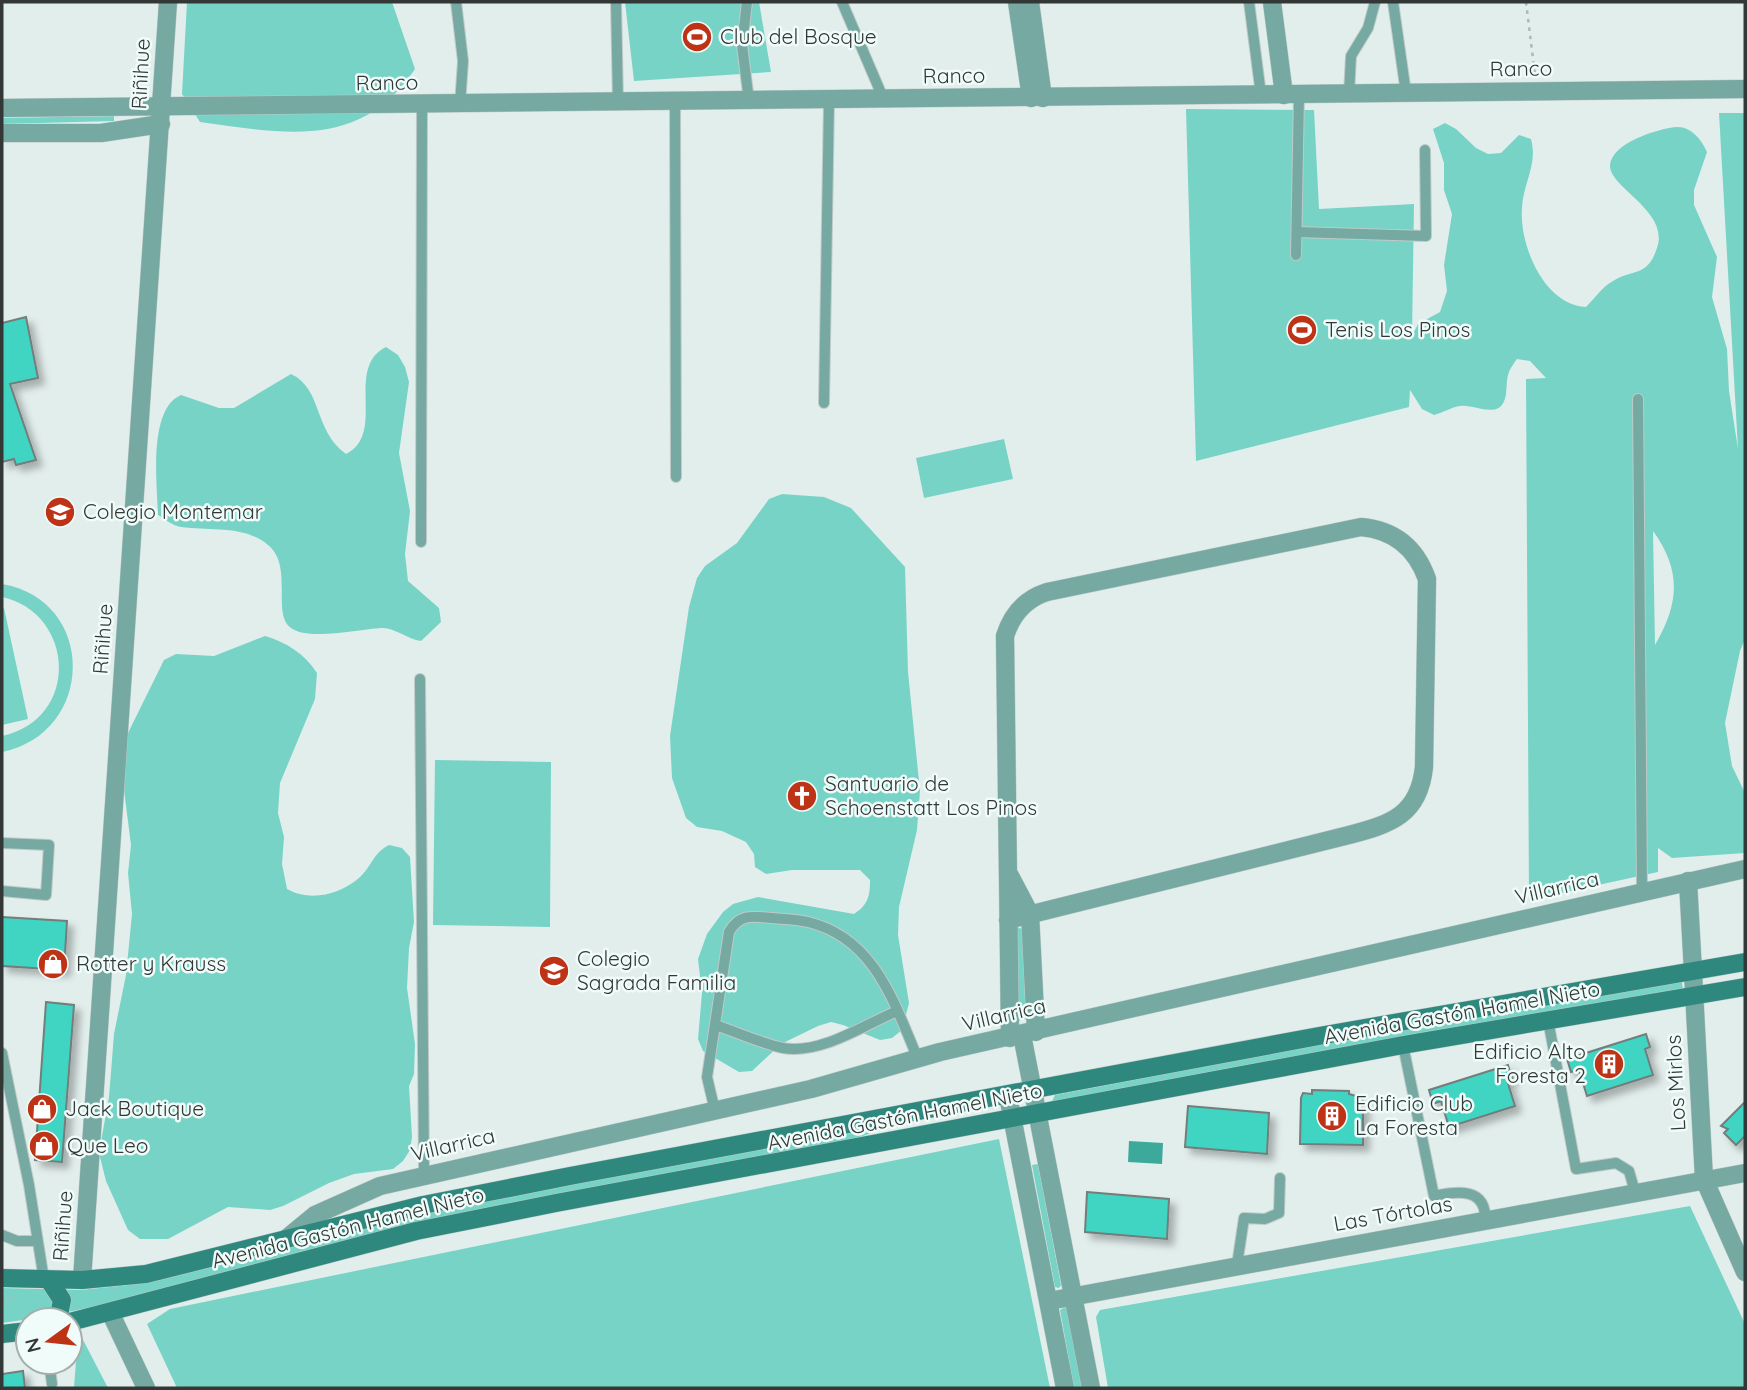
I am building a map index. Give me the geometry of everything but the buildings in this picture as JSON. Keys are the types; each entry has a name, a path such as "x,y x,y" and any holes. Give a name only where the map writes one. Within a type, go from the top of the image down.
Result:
{"main road":[{"name":"Avenida Gastón Hamel Nieto","path":"2,1278 82,1280 166,1270 423,1205 543,1181 1319,1036 1745,962"},
{"name":"Avenida Gastón Hamel Nieto","path":"84,1318 416,1231 1404,1045 1745,987"},
{"path":"46,1280 62,1300 61,1306"}],"street":[{"name":"Riñihue","path":"82,1280 168,2"},
{"path":"1017,2 1037,98"},
{"path":"1030,2 1037,98"},
{"path":"1272,2 1292,95"},
{"name":"Ranco","path":"162,116 422,105 1745,89"},
{"path":"2,108 102,105 162,116"},
{"path":"2,134 101,132 162,116"},
{"path":"1008,920 1373,829 1406,811 1419,790 1424,766 1427,579 1413,552 1386,532 1361,527 1047,592 1024,604 1009,624 1004,636 1008,920 1022,1035 1091,1388"},
{"path":"1007,869 1030,914 1022,1035"},
{"name":"Villarrica","path":"287,1238 315,1215 352,1196 424,1175 811,1089 918,1059 1745,869"},
{"name":"Los Mirlos","path":"1688,881 1704,1179 1745,1272"},
{"path":"1008,1096 1065,1388"},
{"name":"Las Tórtolas","path":"1049,1301 1745,1173"},
{"path":"110,1312 146,1388"}],"lane":[{"path":"456,2 463,61 460,105"},
{"path":"616,2 618,103"},
{"path":"747,2 742,45 749,101"},
{"path":"842,2 884,100"},
{"path":"1249,2 1261,95"},
{"path":"1349,94 1351,56 1368,28 1375,2"},
{"path":"1393,2 1406,93"},
{"path":"1292,95 1296,256"},
{"path":"824,403 829,100"},
{"path":"675,102 676,477"},
{"path":"421,542 422,105"},
{"path":"1297,232 1426,236 1425,150"},
{"path":"1638,398 1642,892"},
{"path":"420,679 424,1175"},
{"path":"2,843 49,845 46,895 2,891"},
{"path":"715,1111 707,1077 729,932 735,922 748,916 808,922 841,935 880,971 918,1059"},
{"path":"715,1025 783,1048 799,1048 821,1044 897,1010"},
{"path":"1548,1020 1576,1169 1616,1163 1629,1171 1635,1192"},
{"path":"1404,1045 1434,1196 1461,1190 1473,1194 1483,1205 1485,1221"},
{"path":"2,1053 46,1280"},
{"path":"2,1118 14,1115"},
{"path":"1237,1265 1244,1218 1265,1219 1279,1213 1280,1178"},
{"path":"2,1235 17,1241 37,1241"},
{"path":"51,1376 52,1384"}],"path":[{"path":"1526,2 1538,92"}],"shaded area":[{"path":"187,2 392,2 415,69 393,95 370,113 345,125 290,132 200,122 182,94"},
{"name":"Club del Bosque","path":"625,2 759,2 771,72 634,81"},
{"path":"1186,109 1314,110 1319,209 1414,204 1412,336 1418,324 1440,312 1447,291 1444,265 1452,214 1444,190 1444,163 1433,129 1445,123 1456,129 1476,148 1488,154 1501,153 1519,135 1531,139 1533,157 1522,208 1522,223 1530,255 1537,271 1558,296 1571,304 1586,307 1609,283 1649,264 1657,248 1659,235 1655,223 1612,173 1610,165 1613,157 1618,150 1647,134 1676,127 1691,131 1707,152 1694,190 1694,205 1717,257 1712,297 1727,349 1729,391 1738,449 1719,113 1745,113 1745,639 1725,723 1732,766 1745,793 1745,853 1672,858 1658,848 1658,872 1529,900 1526,379 1546,378 1530,361 1517,359 1509,373 1504,402 1494,410 1460,406 1434,415 1422,409 1410,390 1409,407 1196,461","holes":["1653,531 1669,560 1674,588 1669,616 1655,645"]},
{"path":"114,116 114,121 2,124 2,118"},
{"path":"386,347 398,355 409,382 399,453 410,511 405,554 408,581 439,608 441,622 421,641 386,628 322,634 299,632 285,621 280,565 276,554 268,545 249,534 178,526 158,515 156,467 163,415 170,403 181,395 219,408 234,408 291,374 308,389 328,433 346,454 358,445 364,432 368,370 374,357"},
{"path":"1004,439 1013,479 924,498 916,458"},
{"name":"Santuario de Schoenstatt Los Pinos","path":"782,494 824,497 851,508 905,567 908,672 920,791 917,830 899,907 898,935 909,1003 902,1030 892,1038 880,1040 831,1022 781,1044 752,1071 739,1072 703,1051 698,1039 702,993 698,959 707,934 723,912 733,904 758,897 854,914 865,904 870,886 870,880 860,870 792,870 766,874 755,867 754,854 746,842 722,831 697,827 686,818 672,778 670,736 689,607 697,578 705,566 737,543 769,499"},
{"path":"2,584 33,595 55,614 69,639 73,667 68,695 55,720 33,740 2,752 2,736 28,726 46,709 56,689 59,666 55,644 44,623 26,607 2,597"},
{"path":"4,608 28,719 2,725 2,609"},
{"path":"265,636 294,650 307,660 317,673 315,699 280,783 278,813 284,837 282,864 287,889 315,896 334,892 360,877 379,852 389,845 402,848 410,857 414,922 409,948 407,988 415,1044 414,1074 409,1086 412,1137 410,1150 403,1161 393,1169 354,1174 283,1206 270,1210 228,1207 168,1239 140,1239 128,1230 106,1181 99,1153 109,1097 114,1034 126,975 132,914 128,873 131,845 124,790 127,735 164,660 176,654 214,656"},
{"path":"435,760 551,762 550,927 433,925"},
{"path":"1017,927 1022,929 1026,1019 1018,1021"},
{"path":"1682,982 1683,990 1224,1069 1057,1104 1052,1101 1055,1095 1363,1036"},
{"path":"878,1128 878,1131 841,1143 413,1225 90,1307 14,1306 14,1321 2,1323 2,1288 81,1290 128,1285 439,1209"},
{"path":"999,1139 1050,1388 177,1388 147,1324 170,1309"},
{"path":"1129,1141 1163,1143 1162,1164 1128,1162"},
{"path":"1038,1164 1061,1285 1059,1288 1055,1287 1032,1165"},
{"path":"1690,1206 1745,1324 1745,1388 1108,1388 1096,1317 1100,1310"},
{"path":"1065,1307 1082,1388 1074,1388 1060,1310"},
{"path":"84,1342 108,1388 74,1388 75,1376 84,1376"}],"place":[{"name":"Club del Bosque","path":"697,37"},
{"name":"Tenis Los Pinos","path":"1302,330"},
{"name":"Colegio Montemar","path":"60,512"},
{"name":"Santuario de Schoenstatt Los Pinos","path":"802,796"},
{"name":"Rotter y Krauss","path":"53,964"},
{"name":"Colegio Sagrada Familia","path":"554,971"},
{"name":"Edificio Alto Foresta 2","path":"1609,1064"},
{"name":"Jack Boutique","path":"42,1109"},
{"name":"Edificio Club La Foresta","path":"1332,1116"},
{"name":"Que Leo","path":"44,1146"}]}
